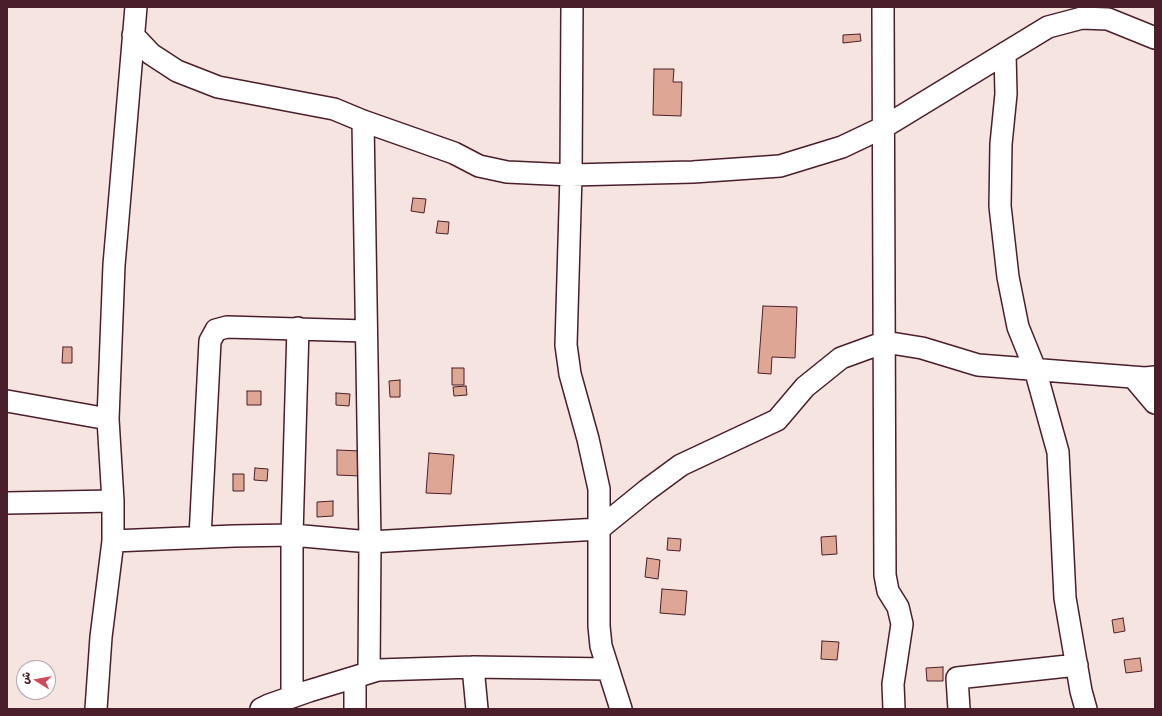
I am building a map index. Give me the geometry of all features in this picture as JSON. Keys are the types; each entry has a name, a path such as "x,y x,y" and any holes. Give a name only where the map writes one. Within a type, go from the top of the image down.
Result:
{"street":[{"path":"96,709 101,637 113,541 113,501 108,419 114,265 136,7"},
{"path":"572,7 571,175 566,346 570,374 588,439 599,489 599,626 601,646 620,709"},
{"path":"883,7 885,575 888,591 898,607 902,624 894,684 894,709"},
{"path":"133,35 150,54 178,70 218,87 334,109 363,121 454,153 479,166 507,172 571,175 694,172 780,166 842,147 884,127 1048,27 1082,18 1108,19 1155,38"},
{"path":"1005,53 1006,94 1001,144 1000,206 1008,277 1018,327 1036,369 1058,452 1065,598 1086,709"},
{"path":"355,709 362,674 370,542 363,121"},
{"path":"200,537 210,341 216,330 226,327 366,331"},
{"path":"292,696 292,535 298,328"},
{"path":"113,541 292,535 370,542 599,529 647,490 681,465 777,420 805,387 841,358 885,342 922,348 978,365 1132,377 1155,377"},
{"path":"1132,377 1155,403"},
{"path":"7,401 108,419"},
{"path":"7,503 113,501"},
{"path":"959,709 957,678 1077,665"},
{"path":"261,709 292,696 378,670 473,667 608,669"},
{"path":"473,667 477,709"}],"building":[{"path":"860,34 861,41 843,43 843,35"},
{"path":"654,69 674,69 673,82 682,82 681,116 653,115"},
{"path":"413,198 426,199 424,213 411,211"},
{"path":"438,221 449,222 448,234 436,233"},
{"path":"763,306 797,307 795,358 772,357 771,374 758,373"},
{"path":"63,347 72,347 72,363 62,363"},
{"path":"452,368 464,368 464,385 452,385"},
{"path":"400,380 400,397 390,397 389,381"},
{"path":"466,386 467,395 454,396 453,387"},
{"path":"247,391 261,391 261,405 247,405"},
{"path":"336,393 350,394 349,406 336,405"},
{"path":"337,450 361,451 360,476 337,475"},
{"path":"429,453 454,455 451,494 426,493"},
{"path":"255,468 268,469 267,481 254,480"},
{"path":"233,474 244,474 244,491 233,491"},
{"path":"333,501 333,516 317,517 317,502"},
{"path":"836,536 837,554 822,555 821,537"},
{"path":"668,538 681,539 680,551 667,550"},
{"path":"647,558 660,560 658,579 645,577"},
{"path":"662,589 687,591 685,615 660,613"},
{"path":"1123,618 1125,631 1114,633 1112,620"},
{"path":"822,641 839,642 837,660 821,659"},
{"path":"1140,658 1142,671 1126,673 1124,660"},
{"path":"943,667 943,681 927,681 926,668"}]}
